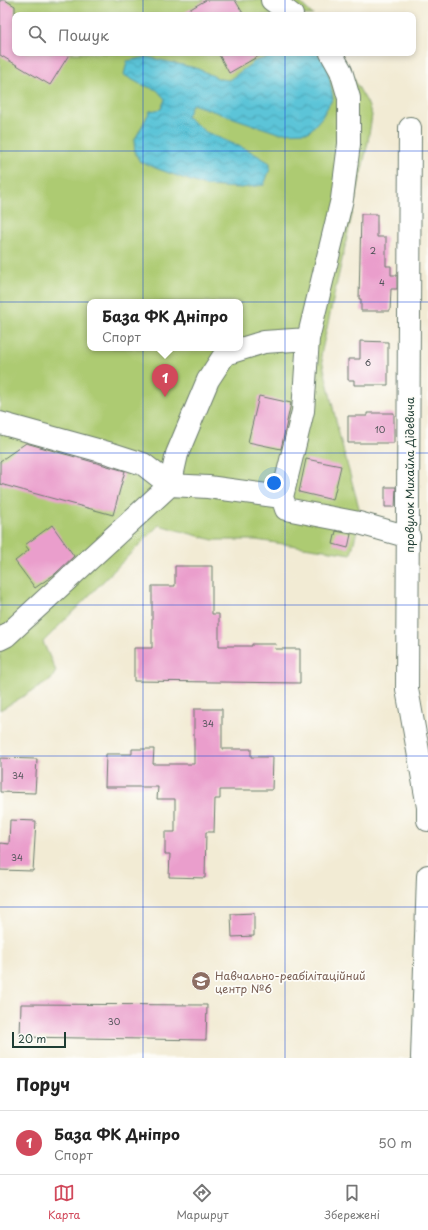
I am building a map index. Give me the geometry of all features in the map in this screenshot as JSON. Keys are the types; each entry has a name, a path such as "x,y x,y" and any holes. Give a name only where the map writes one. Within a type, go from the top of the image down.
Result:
{"street":[{"path":"272,0 288,12"},
{"path":"333,56 341,71 349,98 349,144 342,199 308,338 303,411 282,497 286,509 359,523 409,537"},
{"name":"провулок Михайла Дідевича","path":"410,128 407,689 428,807 428,820"},
{"path":"243,347 264,342 308,338"},
{"path":"0,639 6,636 170,485 176,454 205,386 223,351"},
{"path":"0,423 143,464 170,485 208,487 282,497"},
{"path":"422,1058 428,876"}],"green space":[{"path":"0,0 297,0 310,12 12,12 12,56 342,56 367,102 372,115 368,142 321,355 340,438 361,515 351,554 256,540 213,540 159,525 43,642 56,671 51,680 0,710"}],"water":[{"path":"273,56 320,56 327,64 333,98 322,117 309,132 278,133 192,104 187,117 206,132 250,151 270,163 270,169 264,185 241,188 205,186 140,162 135,153 134,141 150,111 161,109 165,99 157,90 140,84 124,75 127,61 147,57 196,68 220,79 229,80 255,61"}],"building":[{"path":"0,0 5,0 15,6 15,12 12,12 12,56 68,56 50,85 0,55"},
{"path":"206,0 235,0 242,12 185,12"},
{"path":"220,56 259,56 229,73"},
{"path":"361,214 377,214 377,237 386,237 386,266 391,266 391,275 397,275 397,289 391,289 390,311 361,311 361,299 359,299"},
{"path":"360,341 388,342 388,385 354,385 354,380 348,380 348,359 360,359"},
{"path":"259,396 291,403 281,449 248,442"},
{"path":"367,413 394,413 394,443 348,443 348,416 367,416"},
{"path":"26,443 125,471 113,515 0,484 0,461"},
{"path":"306,459 341,466 333,500 299,492"},
{"path":"385,487 396,487 395,507 385,507"},
{"path":"52,525 74,556 55,574 35,588 15,561 29,550 25,545"},
{"path":"336,531 351,534 348,548 333,544"},
{"path":"175,566 212,566 212,614 219,614 219,646 276,644 275,649 300,649 300,683 134,681 134,648 152,648 152,586 175,586"},
{"path":"194,709 222,709 222,749 251,749 251,757 273,757 272,790 220,790 220,799 215,799 214,832 206,832 205,878 169,877 170,854 165,854 165,832 175,832 175,799 157,799 158,787 105,787 106,754 132,754 132,749 154,749 153,764 194,764"},
{"path":"0,758 37,759 35,793 0,792"},
{"path":"10,820 36,821 33,871 0,870 0,843 9,844"},
{"path":"254,913 254,936 232,937 231,914"},
{"path":"21,1004 207,1005 206,1040 20,1037"}],"place":[{"name":"База ФК Дніпро","path":"165,397"},
{"name":"Навчально-реабілітаційний центр №6","path":"201,981"}]}
